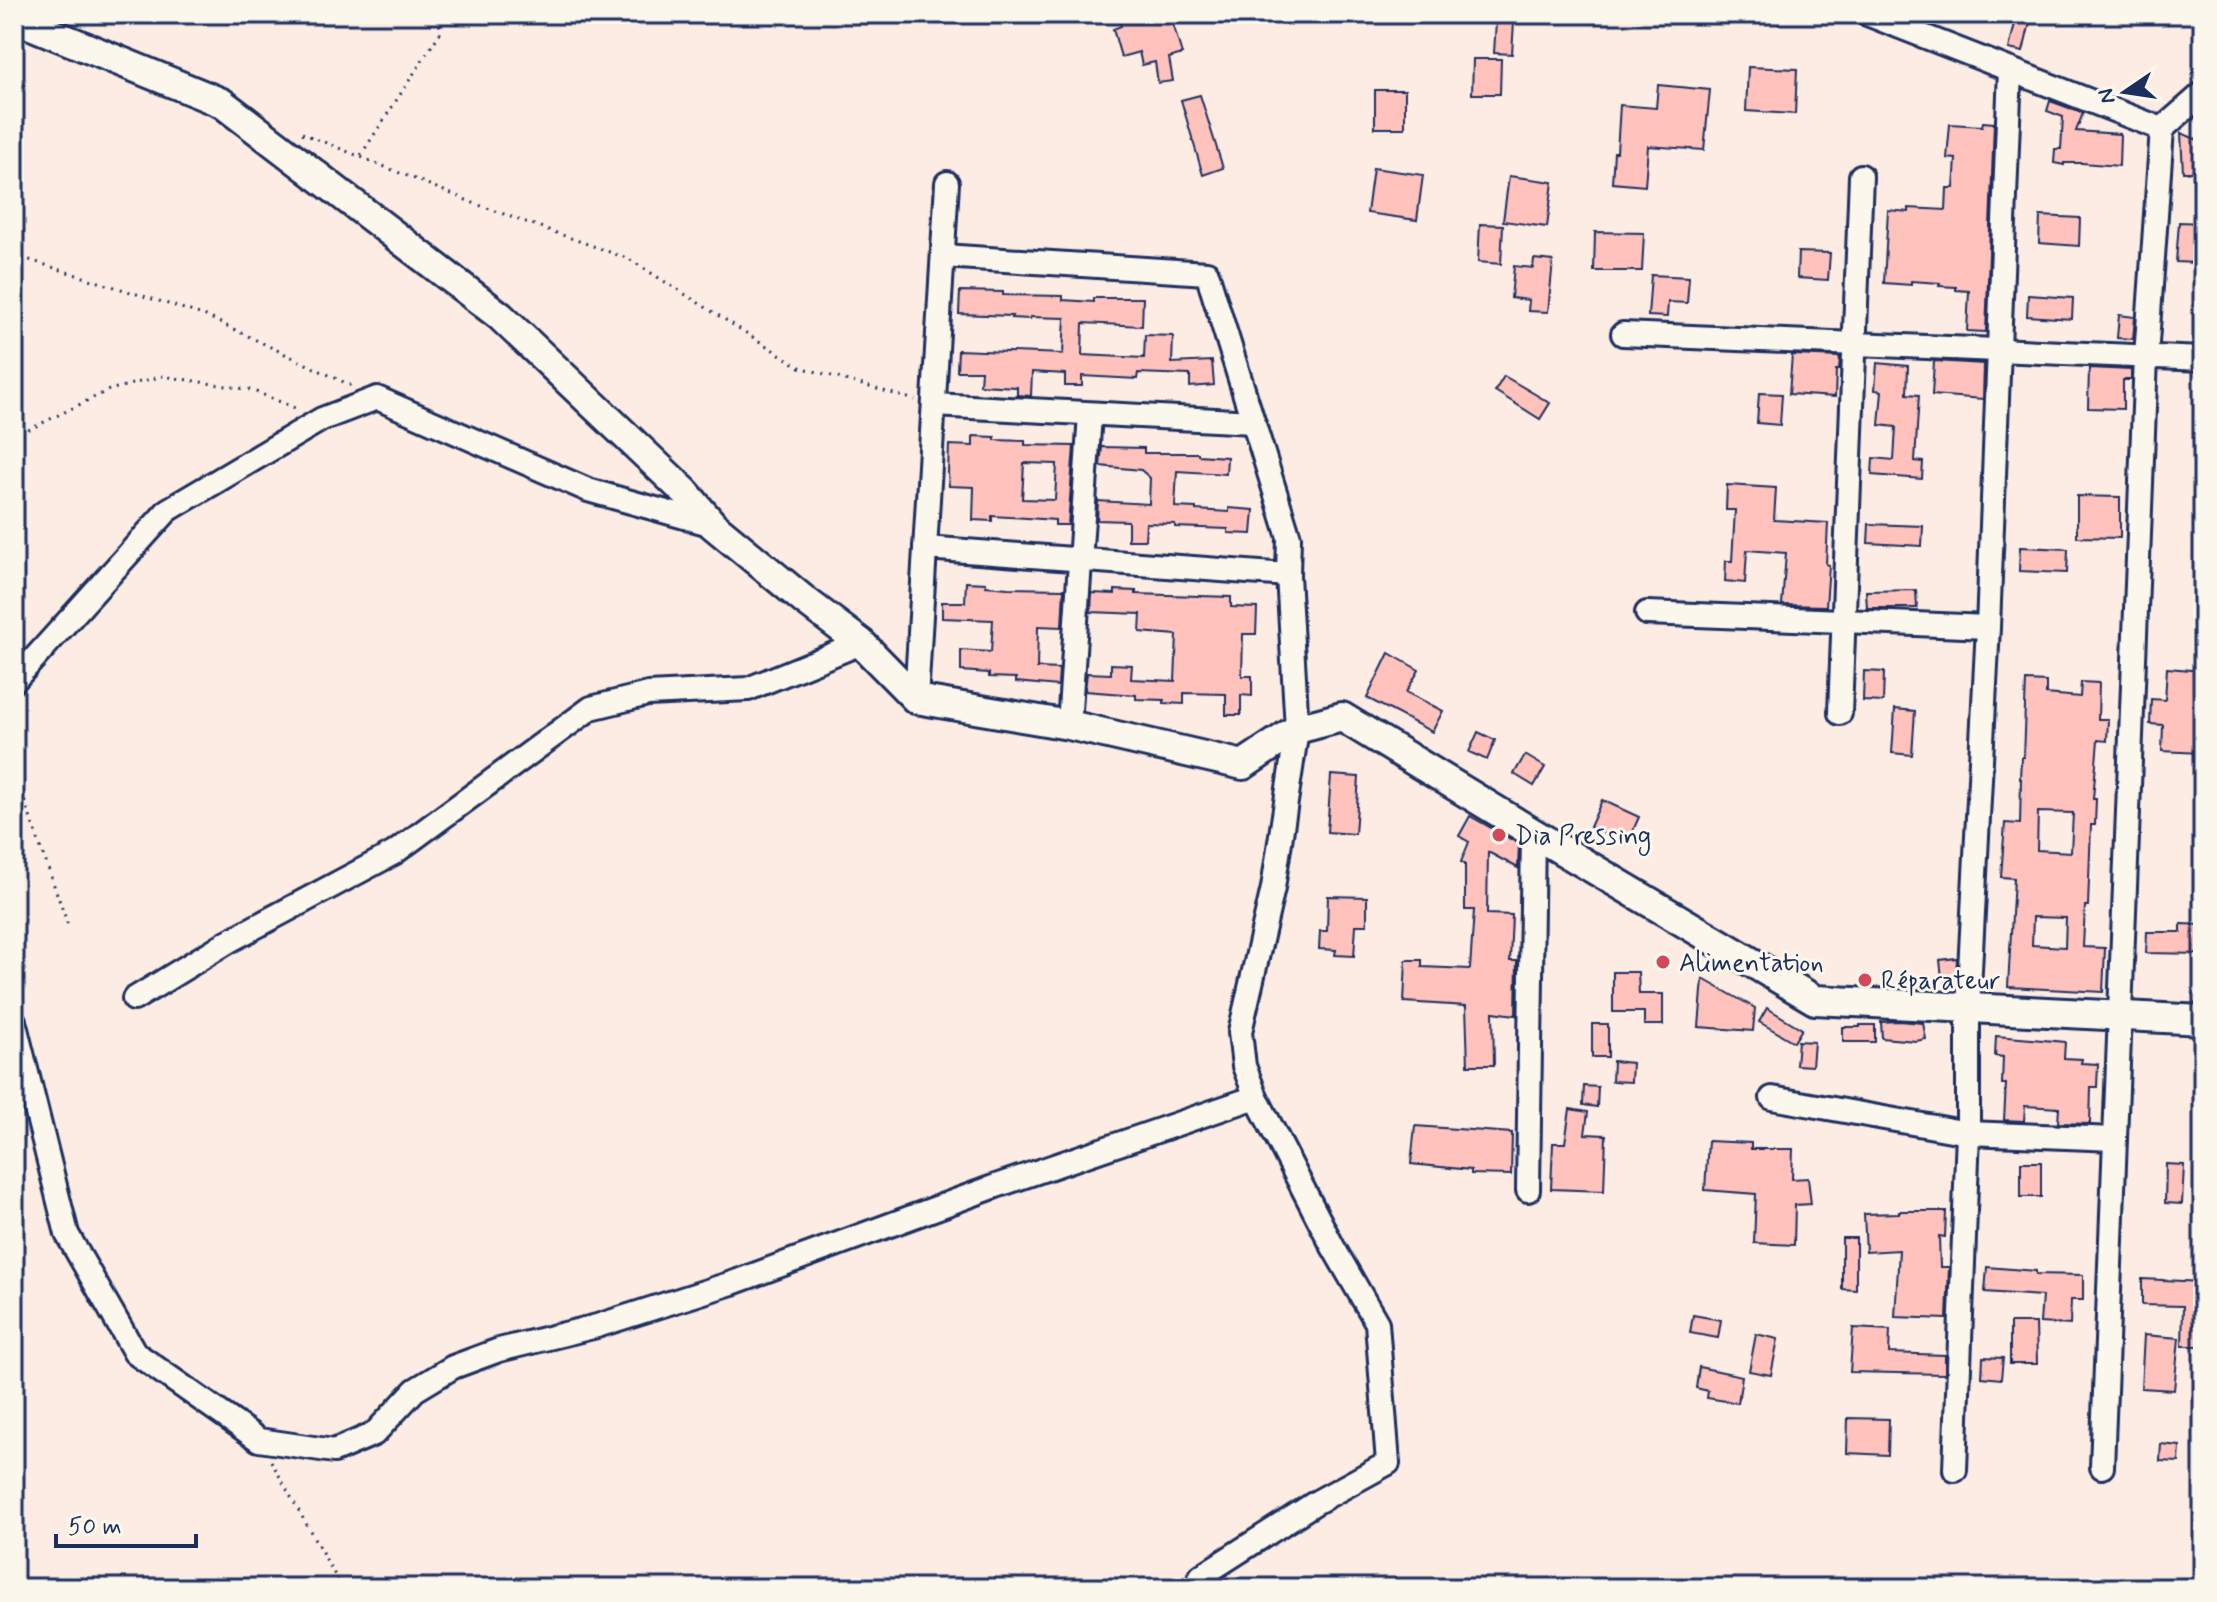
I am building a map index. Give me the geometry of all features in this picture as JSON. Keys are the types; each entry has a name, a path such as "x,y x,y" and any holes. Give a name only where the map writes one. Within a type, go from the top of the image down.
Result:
{"street":[{"path":"1867,14 2162,129"},
{"path":"14,18 222,103 500,316 685,492 713,525 861,643 916,699 1069,725 1243,765 1297,729 1342,717 1815,1000 2203,1020"},
{"path":"1955,1470 1968,1133 1968,1008 1988,627 2010,70"},
{"path":"2102,1467 2146,357 2162,129 2203,93"},
{"path":"1840,713 1861,176"},
{"path":"916,699 947,183"},
{"path":"943,256 1207,273 1289,537 1288,575 1297,729 1273,888 1240,1032 1244,1066 1256,1097 1333,1247 1377,1323 1388,1463 1315,1503 1201,1576 1195,1588"},
{"path":"1623,334 2203,359"},
{"path":"14,681 168,510 322,419 377,398 588,490 713,525"},
{"path":"934,405 1253,422"},
{"path":"1069,725 1090,414"},
{"path":"925,548 1288,575"},
{"path":"1647,613 1988,627"},
{"path":"134,999 229,941 394,853 591,708 648,694 748,689 861,643"},
{"path":"1528,1190 1533,833"},
{"path":"14,1021 67,1234 135,1353 259,1440 334,1451 374,1434 415,1390 453,1367 499,1350 597,1326 732,1283 996,1186 1256,1097"},
{"path":"1772,1098 1968,1133 2115,1139"}],"path":[{"path":"360,155 440,33 439,14"},
{"path":"291,129 476,204 629,259 800,367 934,405"},
{"path":"14,255 206,316 377,398"},
{"path":"14,437 109,390 163,376 251,390 322,419"},
{"path":"14,771 69,928"},
{"path":"259,1440 342,1588"}],"building":[{"path":"1117,14 1170,14 1182,54 1169,58 1173,81 1158,83 1155,62 1142,65 1139,52 1121,57 1113,29 1121,26"},
{"path":"2017,15 2031,18 2023,52 2009,49"},
{"path":"1496,21 1514,22 1512,54 1494,53"},
{"path":"1473,59 1501,59 1500,94 1472,94"},
{"path":"1748,67 1797,69 1795,114 1746,111"},
{"path":"1658,85 1710,90 1704,150 1648,146 1645,186 1612,183 1620,105 1656,108"},
{"path":"1375,90 1405,90 1405,128 1375,128"},
{"path":"1200,95 1223,168 1203,175 1181,100"},
{"path":"2050,101 2083,113 2076,131 2120,134 2119,166 2054,163 2055,149 2061,149 2063,117 2047,111"},
{"path":"1983,122 1994,123 1986,332 1967,331 1969,291 1939,286 1940,283 1884,283 1888,210 1946,210 1947,188 1954,188 1956,159 1947,158 1950,124 1982,126"},
{"path":"2181,133 2203,142 2203,172 2183,172"},
{"path":"1373,168 1423,175 1417,220 1367,213"},
{"path":"1509,176 1553,182 1547,227 1503,221"},
{"path":"2040,216 2080,218 2079,246 2039,243"},
{"path":"2179,222 2203,223 2203,254 2197,254 2196,263 2176,262"},
{"path":"1480,224 1503,225 1501,264 1478,262"},
{"path":"1595,232 1644,233 1642,271 1594,271"},
{"path":"1798,252 1830,253 1828,280 1797,278"},
{"path":"1534,259 1553,261 1548,312 1528,311 1529,300 1511,298 1514,266 1533,268"},
{"path":"1651,275 1689,277 1687,303 1668,302 1667,317 1648,316"},
{"path":"960,291 1063,296 1063,300 1094,302 1094,298 1143,298 1142,326 1083,323 1082,355 1144,358 1145,335 1173,336 1172,363 1212,361 1214,385 1190,387 1190,375 1138,373 1137,379 1082,376 1082,386 1065,386 1065,374 1032,372 1031,396 1017,395 1017,387 980,385 981,371 957,371 958,350 1063,354 1065,318 959,314"},
{"path":"2028,295 2073,298 2072,319 2027,316"},
{"path":"2119,315 2135,317 2133,339 2117,338"},
{"path":"1792,355 1840,357 1835,397 1789,394"},
{"path":"1934,361 1984,364 1983,399 1932,395"},
{"path":"1877,363 1908,366 1907,394 1919,395 1915,461 1923,462 1922,479 1872,475 1873,458 1894,460 1896,427 1879,425 1882,391 1875,390"},
{"path":"2089,368 2131,370 2131,380 2123,380 2123,409 2088,408"},
{"path":"1504,376 1550,403 1540,419 1495,391"},
{"path":"1759,393 1782,394 1780,425 1757,423"},
{"path":"973,436 1025,441 1025,445 1074,446 1068,525 1055,525 1055,520 992,516 992,521 973,520 974,487 949,486 948,473 949,445 973,446","holes":["1024,463 1057,464 1055,500 1022,499"]},
{"path":"1102,447 1144,448 1144,453 1198,453 1227,457 1226,474 1177,471 1175,507 1229,512 1229,508 1254,510 1252,534 1228,533 1228,529 1146,523 1145,540 1128,540 1128,521 1097,520 1098,501 1149,504 1150,478 1141,470 1100,466"},
{"path":"1727,485 1776,488 1774,520 1828,523 1826,606 1782,605 1786,553 1747,550 1745,583 1725,581 1726,561 1732,561 1735,510 1726,510"},
{"path":"2077,496 2120,497 2120,538 2077,537"},
{"path":"1869,524 1923,526 1922,546 1868,543"},
{"path":"2020,547 2068,549 2067,573 2019,571"},
{"path":"966,582 1008,588 1064,589 1062,627 1038,626 1037,668 1059,669 1058,686 1016,682 1016,678 989,677 989,673 961,671 961,650 991,652 993,620 942,618 942,602 965,602"},
{"path":"1115,590 1136,591 1136,594 1231,597 1231,607 1257,608 1256,634 1243,634 1242,676 1252,676 1252,696 1241,695 1241,715 1226,715 1226,694 1184,693 1184,704 1136,699 1136,695 1085,691 1087,673 1111,674 1111,664 1132,665 1131,679 1175,681 1177,635 1140,632 1141,614 1091,612 1092,593 1115,594"},
{"path":"1916,590 1917,608 1867,608 1866,591"},
{"path":"1389,653 1419,670 1406,692 1443,711 1432,732 1367,698"},
{"path":"2167,668 2203,671 2200,753 2162,751 2163,725 2150,724 2151,699 2165,700"},
{"path":"1864,671 1884,672 1883,702 1863,701"},
{"path":"2026,681 2046,682 2046,694 2080,697 2081,682 2099,683 2098,719 2108,719 2107,741 2098,740 2093,799 2096,799 2095,825 2091,825 2083,947 2105,948 2103,992 2008,987 2014,878 2001,877 2005,823 2020,824","holes":["2038,812 2073,813 2071,852 2037,850","2033,917 2066,918 2065,947 2032,945"]},
{"path":"1895,709 1915,711 1912,755 1892,753"},
{"path":"1478,732 1495,740 1487,760 1469,752"},
{"path":"1525,755 1545,767 1534,786 1514,774"},
{"path":"1331,775 1359,777 1355,834 1327,832"},
{"path":"1602,800 1639,817 1627,844 1590,827"},
{"path":"1470,816 1519,844 1518,868 1488,852 1487,914 1512,915 1510,961 1517,961 1516,1015 1493,1012 1494,1065 1468,1065 1466,1006 1404,1002 1406,960 1422,960 1422,967 1470,969 1474,910 1465,910 1465,864 1461,862 1469,842 1459,836"},
{"path":"1328,896 1367,897 1367,925 1356,925 1354,956 1335,955 1336,950 1319,949 1320,931 1327,931"},
{"path":"2181,924 2203,925 2203,954 2146,953 2147,932 2181,932"},
{"path":"1957,958 1956,977 1942,978 1940,960"},
{"path":"1613,972 1638,972 1639,994 1663,994 1663,1025 1644,1025 1644,1012 1613,1012"},
{"path":"1703,979 1755,1008 1753,1031 1699,1027"},
{"path":"1767,1008 1802,1029 1794,1042 1759,1022"},
{"path":"1881,1022 1923,1023 1926,1039 1882,1038"},
{"path":"1592,1024 1608,1024 1608,1057 1592,1057"},
{"path":"1875,1025 1875,1042 1843,1042 1843,1027"},
{"path":"1996,1036 2065,1042 2064,1058 2098,1064 2097,1087 2091,1087 2090,1124 2058,1123 2059,1108 2025,1106 2024,1121 2004,1120 2006,1084 2002,1084 2003,1057 1995,1056"},
{"path":"1798,1041 1814,1042 1812,1066 1796,1065"},
{"path":"1613,1061 1632,1063 1631,1082 1612,1081"},
{"path":"1584,1086 1598,1087 1597,1107 1583,1105"},
{"path":"1570,1109 1588,1112 1585,1134 1606,1135 1604,1191 1551,1189 1553,1143 1565,1143"},
{"path":"1415,1126 1512,1133 1511,1175 1471,1174 1471,1170 1411,1164"},
{"path":"1708,1141 1751,1143 1751,1149 1793,1149 1792,1179 1808,1178 1811,1204 1795,1205 1794,1245 1754,1243 1756,1194 1705,1190"},
{"path":"2021,1162 2041,1162 2041,1197 2021,1197"},
{"path":"2166,1164 2184,1165 2182,1204 2165,1203"},
{"path":"1946,1211 1945,1237 1939,1236 1940,1267 1949,1267 1947,1319 1895,1317 1899,1250 1866,1252 1864,1214"},
{"path":"1842,1238 1856,1238 1856,1290 1842,1289"},
{"path":"1987,1267 2036,1271 2036,1274 2083,1275 2083,1300 2071,1300 2070,1325 2040,1323 2042,1296 1985,1292"},
{"path":"2142,1279 2203,1282 2203,1346 2182,1346 2183,1306 2142,1305"},
{"path":"1693,1315 1721,1320 1718,1338 1690,1333"},
{"path":"2010,1323 2036,1323 2037,1364 2010,1364"},
{"path":"1853,1328 1890,1330 1889,1353 1945,1355 1945,1374 1850,1372"},
{"path":"1756,1334 1778,1339 1771,1375 1749,1371"},
{"path":"2144,1335 2179,1338 2174,1390 2141,1388"},
{"path":"1983,1357 2003,1358 2001,1379 1982,1377"},
{"path":"1699,1367 1742,1376 1738,1403 1707,1398 1708,1391 1696,1388"},
{"path":"1848,1418 1889,1419 1888,1455 1847,1453"},
{"path":"2161,1444 2180,1446 2179,1462 2160,1461"}],"place":[{"name":"Dia Pressing","path":"1499,835"},
{"name":"Alimentation","path":"1663,962"},
{"name":"Réparateur","path":"1865,980"}]}
